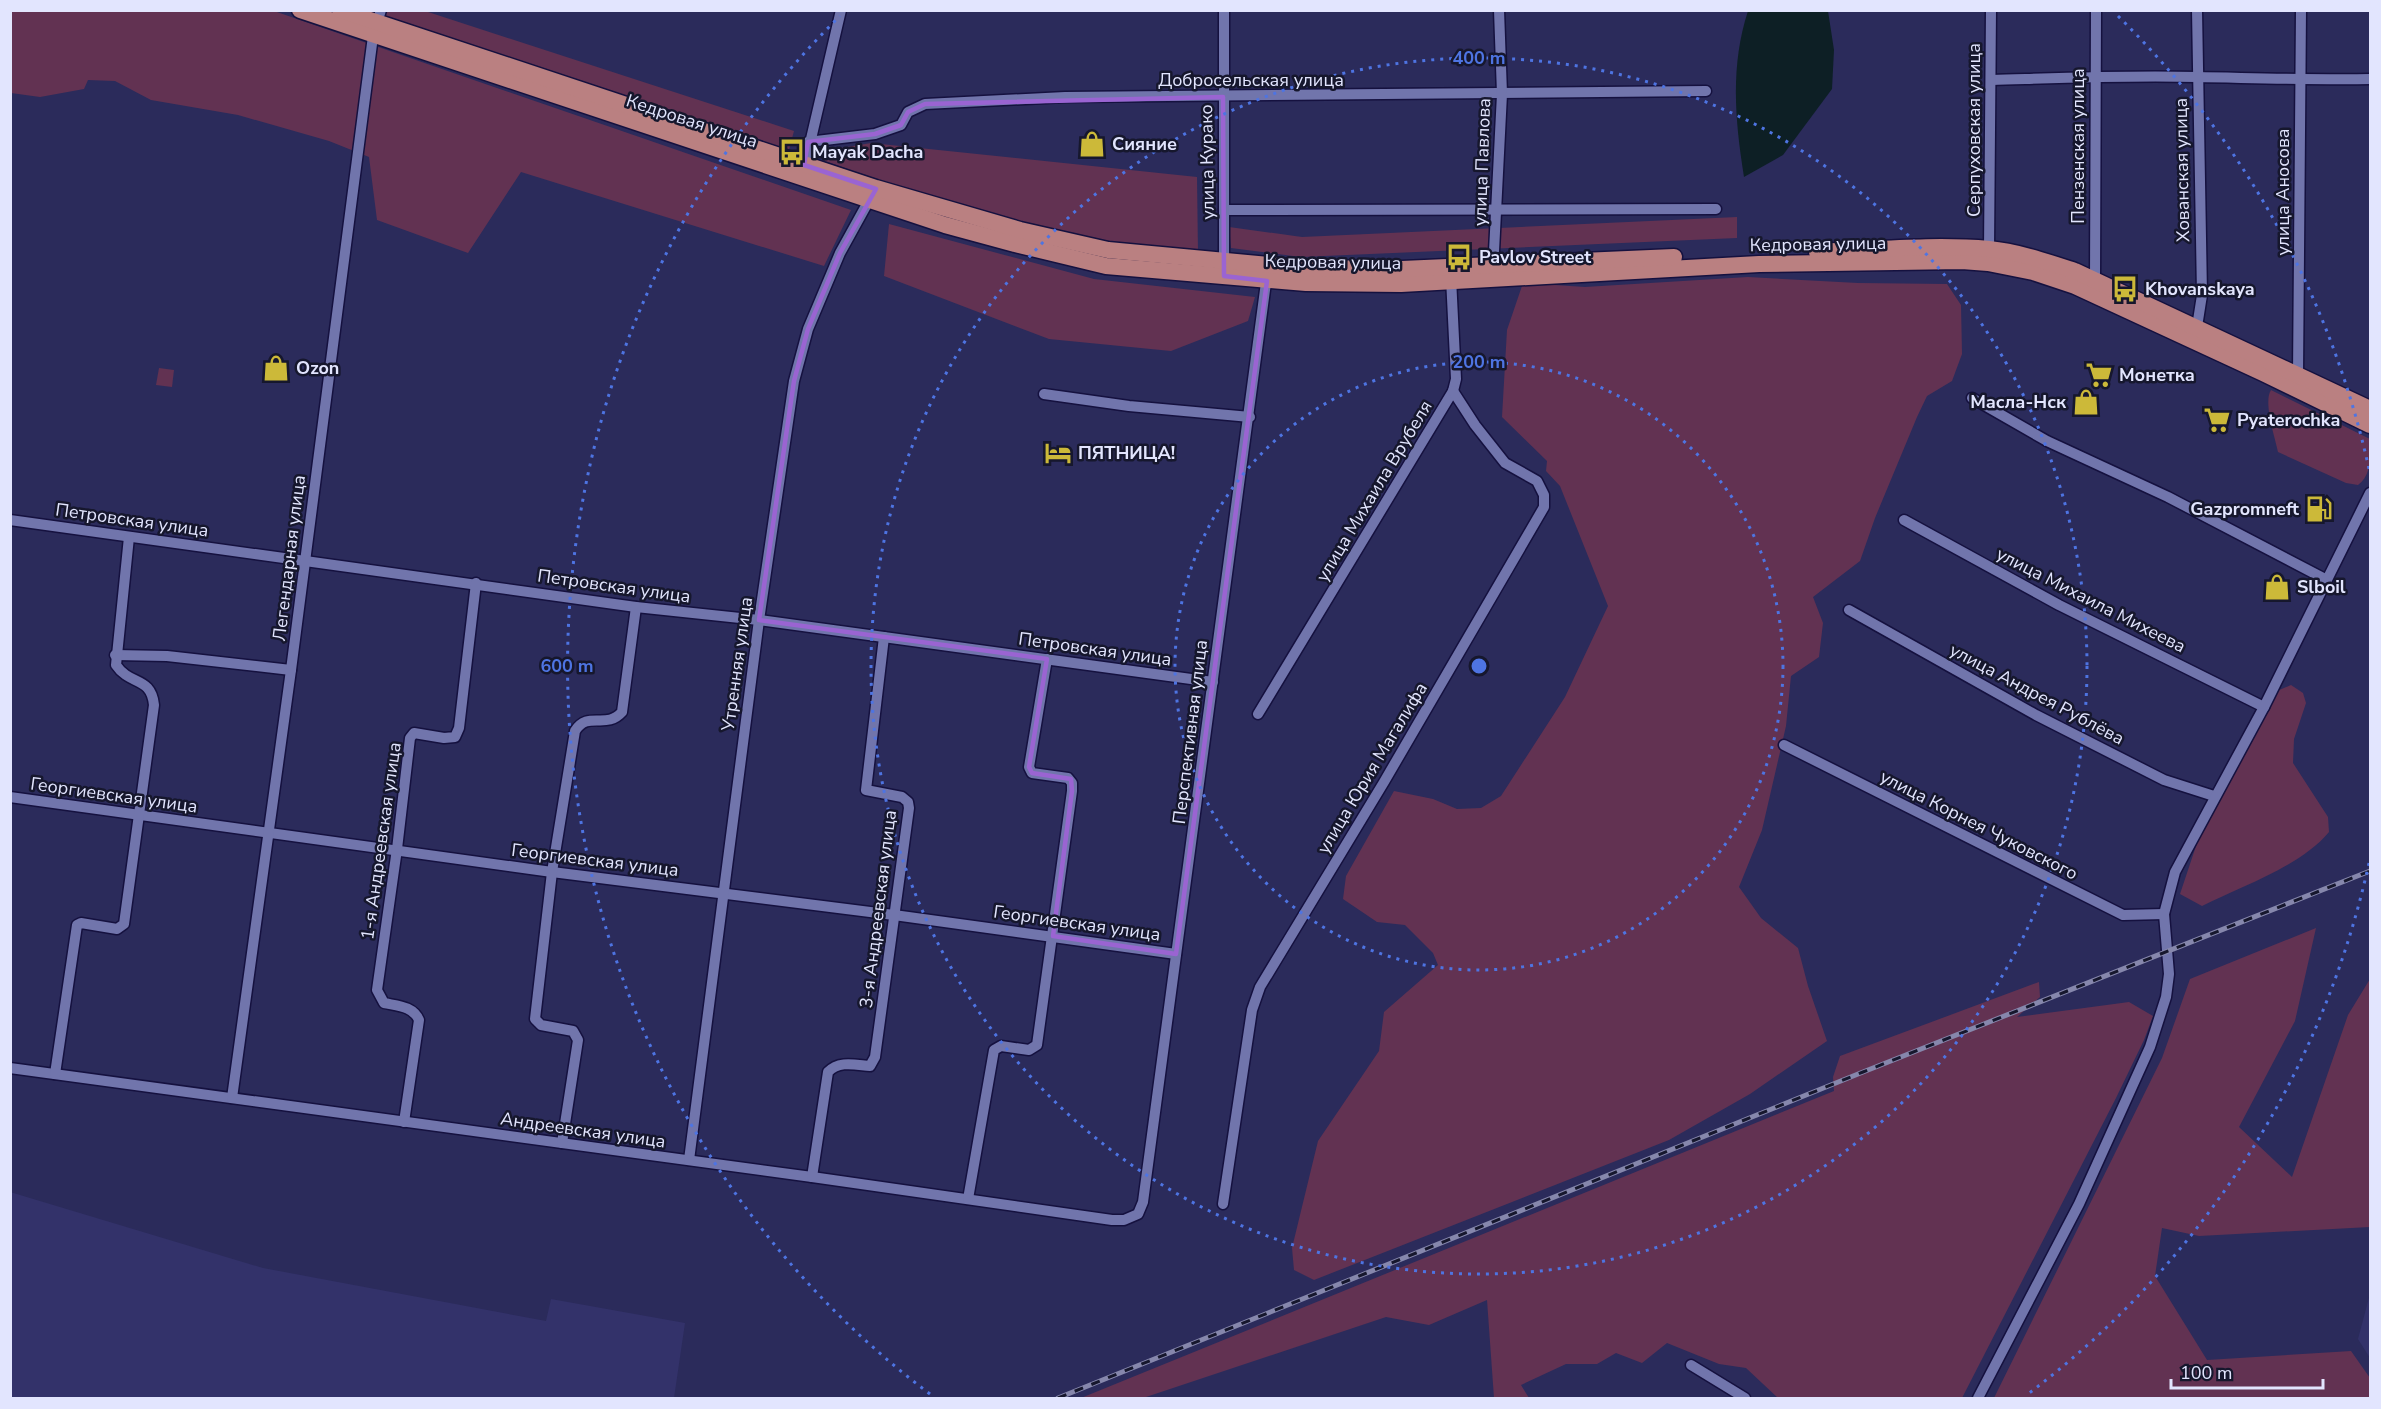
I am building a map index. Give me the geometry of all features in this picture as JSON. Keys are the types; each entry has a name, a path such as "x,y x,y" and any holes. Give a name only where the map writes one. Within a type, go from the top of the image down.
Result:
{"main road":[{"name":"Кедровая улица","path":"300,10 376,23"},
{"name":"Кедровая улица","path":"340,10 1015,244 1106,266 1224,269 1267,273 1402,269 1451,274 1915,249 1989,249 2028,256 2075,271 2370,409"},
{"name":"Кедровая улица","path":"1493,272 1759,264 1962,261 1988,263 2033,272 2075,286 2370,425"}],"street":[{"path":"803,172 808,142 841,10"},
{"name":"улица Курако","path":"1224,10 1224,269"},
{"name":"улица Павлова","path":"1493,272 1502,94 1499,10"},
{"name":"Серпуховская улица","path":"1989,249 1991,10"},
{"name":"Пензенская улица","path":"2095,281 2096,10"},
{"name":"Хованская улица","path":"2197,10 2196,77 2202,296 2197,327"},
{"name":"улица Аносова","path":"2298,375 2301,10"},
{"name":"Легендарная улица","path":"232,1098 270,834 376,23"},
{"path":"1992,80 2095,77 2370,79"},
{"name":"Добросельская улица","path":"808,142 875,134 901,125 908,112 925,104 1065,98 1706,91"},
{"name":"Утренняя улица","path":"689,1160 759,620 794,381 808,329 840,253 872,195"},
{"path":"1224,210 1716,209"},
{"name":"Перспективная улица","path":"1143,1202 1250,417 1267,273"},
{"name":"улица Михаила Врубеля","path":"1258,714 1454,391 1456,379 1451,274"},
{"name":"улица Юрия Магалифа","path":"1223,1204 1252,1010 1260,987 1384,782 1544,507 1544,495 1537,481 1505,463 1475,425 1454,391"},
{"path":"1044,394 1129,406 1250,417"},
{"path":"1972,398 2047,441 2168,497 2327,580"},
{"path":"1978,1398 2079,1204 2150,1047 2168,986 2164,914 2175,872 2264,707 2370,493"},
{"name":"Петровская улица","path":"10,520 636,607 759,620 1213,682"},
{"name":"улица Михаила Михеева","path":"1904,520 2059,605 2264,707"},
{"path":"55,1074 77,925 81,923 117,929 124,924 154,705 153,692 147,686 122,674 116,665 115,655 129,537"},
{"name":"1-я Андреевская улица","path":"404,1122 419,1020 411,1009 384,1004 377,990 410,738 414,733 444,738 455,737 459,728 476,584"},
{"path":"562,1143 578,1040 573,1031 541,1025 536,1019 552,872 575,731 580,723 587,720 607,721 616,718 622,712 636,607"},
{"name":"улица Андрея Рублёва","path":"1849,610 2036,715 2164,780 2214,796"},
{"name":"3-я Андреевская улица","path":"812,1177 828,1072 833,1066 840,1064 870,1066 875,1057 909,808 908,802 902,797 872,793 867,790 866,784 884,637"},
{"path":"115,655 167,656 291,670"},
{"path":"968,1199 994,1050 1001,1047 1029,1050 1037,1045 1053,936 1072,783 1068,778 1032,773 1029,767 1047,659"},
{"name":"улица Корнея Чуковского","path":"1784,745 2123,915 2164,914"},
{"name":"Георгиевская улица","path":"10,797 552,872 894,915 1176,954"},
{"name":"Андреевская улица","path":"10,1068 1112,1220 1124,1220 1137,1214 1143,1202"},
{"path":"1691,1365 1745,1398"}],"highlighted area":[{"path":"1223,97 1224,276 1267,281 1176,954 1053,936 1072,791 1071,779 1032,773 1029,767 1047,659 759,620 794,381 808,329 840,253 876,189 804,165 808,142 875,134 901,125 908,112 925,104"}],"shaded area":[{"path":"11,11 274,11 851,210 824,266 521,172 468,253 377,220 369,157 329,141 238,115 151,100 115,81 88,80 84,89 40,97 11,93"},
{"path":"348,11 425,11 794,131 787,157"},
{"path":"871,143 1197,177 1198,254 1086,239 950,205 825,161 823,151"},
{"path":"1737,217 1737,238 1301,257 1231,248 1229,227 1302,237"},
{"path":"889,224 1094,279 1255,297 1248,321 1171,351 1049,339 884,276"},
{"path":"1748,277 1858,283 1947,284 1961,305 1962,354 1952,381 1927,396 1875,518 1860,561 1813,597 1823,623 1819,657 1791,676 1786,726 1762,830 1739,887 1761,918 1798,948 1827,1041 1750,1094 1669,1140 1314,1280 1294,1270 1292,1248 1318,1141 1379,1051 1384,1012 1438,965 1433,953 1405,925 1377,922 1343,899 1346,876 1394,791 1433,799 1457,809 1481,808 1501,796 1565,697 1608,606 1560,486 1546,471 1547,461 1502,417 1507,330 1523,283 1585,287"},
{"path":"159,368 174,370 172,387 156,385"},
{"path":"2271,390 2370,439 2370,464 2363,481 2358,485 2346,483 2278,452 2268,403"},
{"path":"2291,685 2303,693 2306,703 2294,739 2293,763 2328,817 2329,832 2303,855 2287,865 2202,906 2180,894 2197,843 2277,691"},
{"path":"2316,928 2295,1021 2239,1127 2292,1177 2348,1015 2370,979 2370,1227 2199,1236 2162,1228 2155,1276 2207,1360 2351,1351 2370,1378 2370,1398 1994,1398 2162,1058 2190,979"},
{"path":"2039,982 2040,997 2017,1017 2129,1002 2153,1016 2116,1098 1962,1398 1778,1398 1746,1368 1719,1364 1667,1343 1642,1363 1616,1353 1597,1364 1566,1364 1521,1385 1529,1398 1494,1398 1487,1300 1429,1325 1386,1317 1143,1398 1081,1398 1834,1091 1833,1077 1840,1056"},
{"path":"10,1192 263,1268 546,1321 551,1299 685,1323 674,1398 11,1398"},
{"path":"2370,1294 2370,1358 2358,1339"}],"water":[{"path":"1748,11 1828,11 1834,50 1832,89 1783,155 1744,177 1738,135 1736,73 1742,32"}],"railway":[{"path":"1058,1398 1863,1072 2370,871"}],"place":[{"name":"Сияние","path":"1092,144"},
{"name":"Mayak Dacha","path":"792,152"},
{"name":"Pavlov Street","path":"1459,257"},
{"name":"Khovanskaya","path":"2125,289"},
{"name":"Ozon","path":"276,368"},
{"name":"Монетка","path":"2099,375"},
{"name":"Масла-Нск","path":"2086,402"},
{"name":"Pyaterochka","path":"2217,420"},
{"name":"ПЯТНИЦА!","path":"1058,453"},
{"name":"Gazpromneft","path":"2319,509"},
{"name":"Slboil","path":"2277,587"}]}
